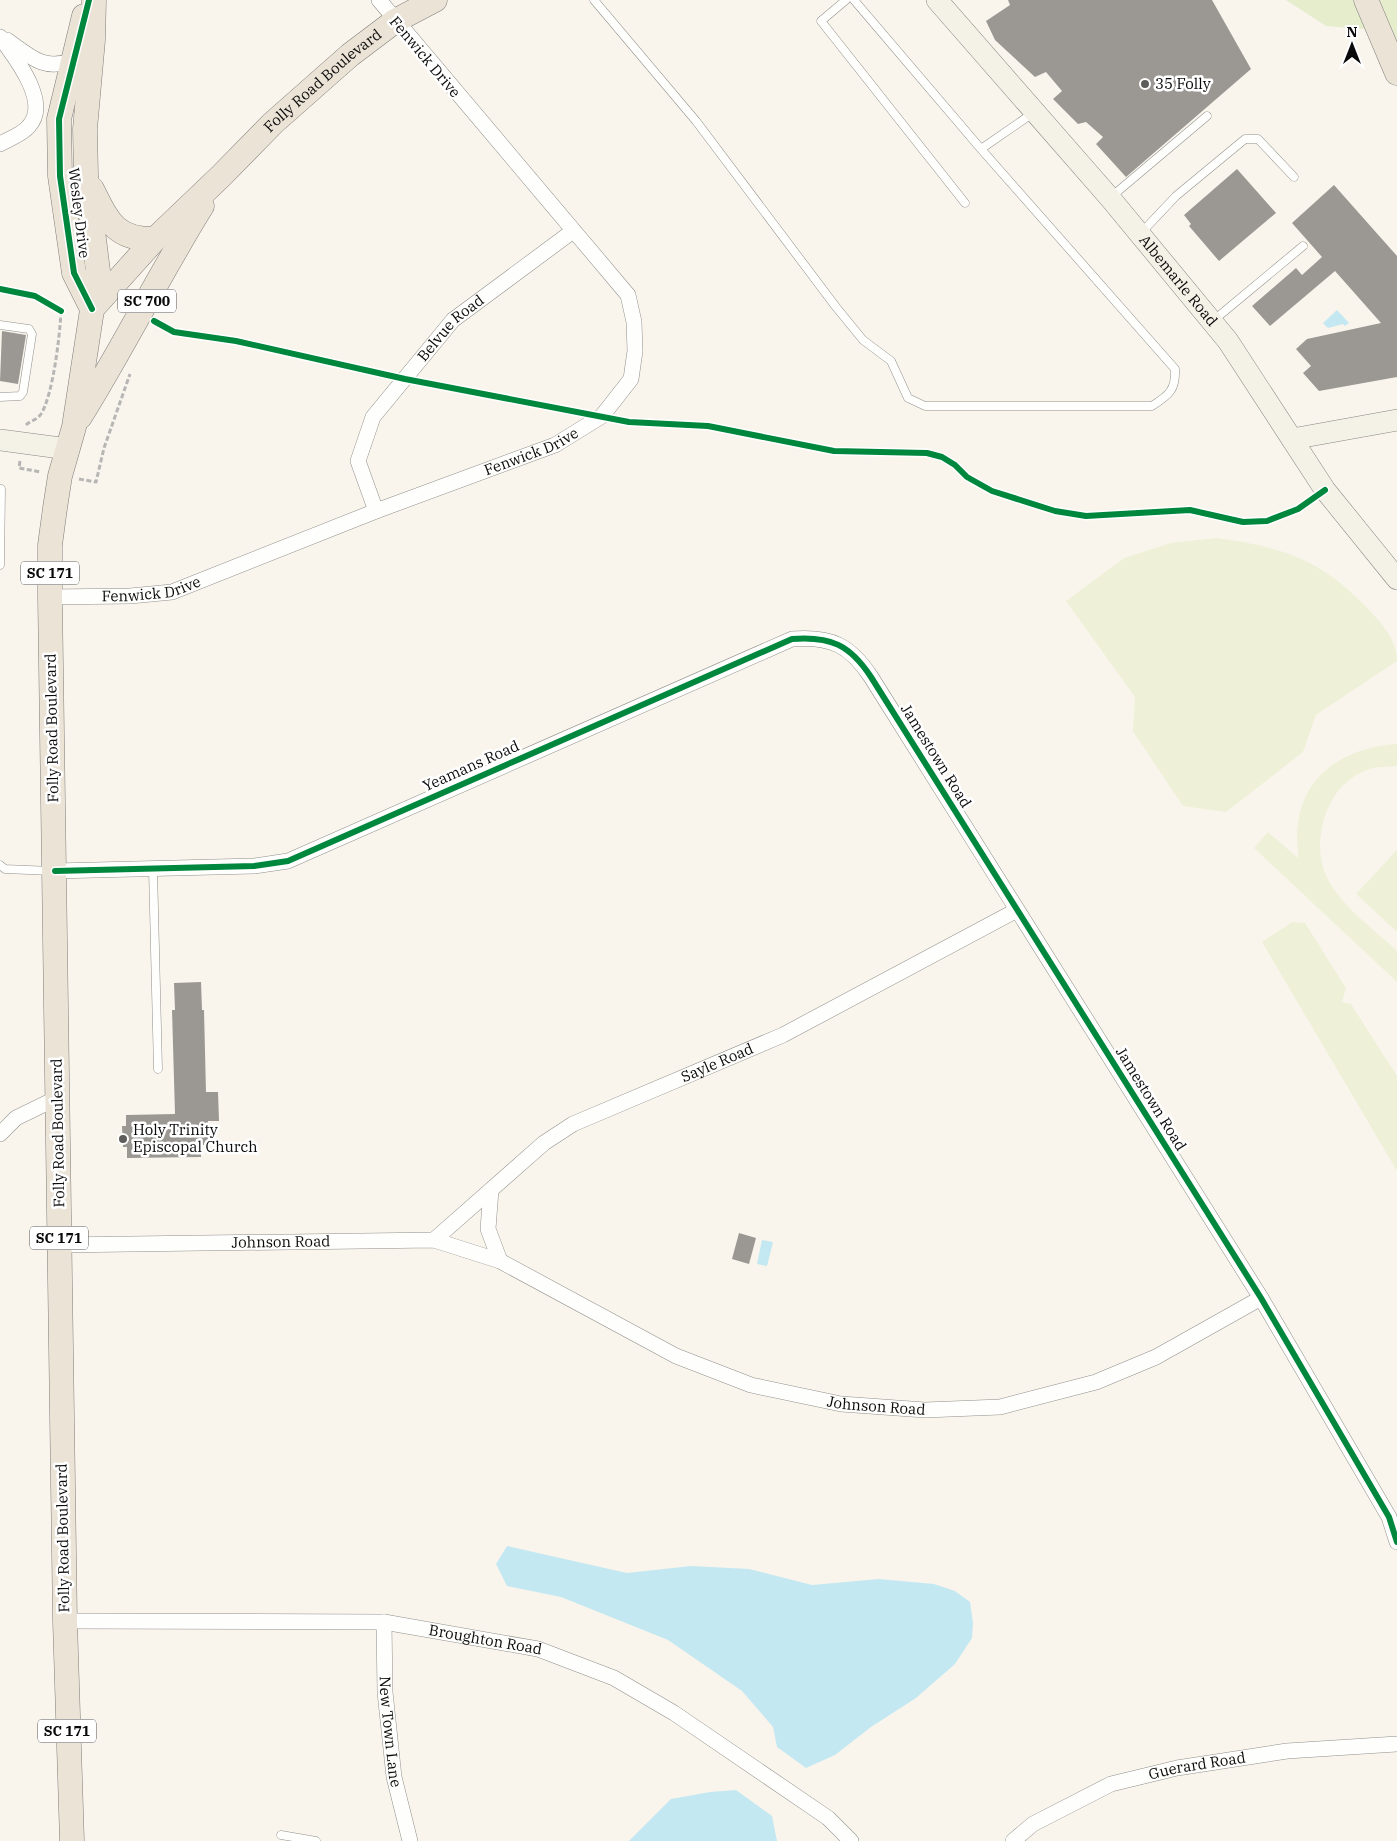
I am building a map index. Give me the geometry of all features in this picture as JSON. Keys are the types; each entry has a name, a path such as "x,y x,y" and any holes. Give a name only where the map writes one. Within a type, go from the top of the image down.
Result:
{"main road":[{"name":"Wesley Drive","path":"89,0 72,60 60,119 60,176 74,273 92,309"},
{"name":"Wesley Drive","path":"92,309 98,271 86,175 85,129 93,40 94,0"},
{"name":"Folly Road Boulevard","path":"72,1841 64,1621 50,545 55,508 71,438 92,309 155,239 222,176 272,123 350,55 395,21 435,0"},
{"path":"1366,0 1397,73"},
{"path":"86,175 101,208 124,235 139,239 155,239"},
{"name":"Folly Road Boulevard","path":"71,438 179,242 222,176"}],"street":[{"name":"Fenwick Drive","path":"50,597 130,596 172,592 376,511 555,445 602,416 631,379 635,351 634,322 628,295 379,0"},
{"name":"Albemarle Road","path":"940,1 1110,198 1228,341 1324,490 1397,579"},
{"path":"0,36 36,61 61,65 72,60"},
{"path":"0,36 24,70 35,98 36,114 30,126 0,144"},
{"name":"Belvue Road","path":"376,511 358,461 374,417 453,320 573,231"},
{"path":"1292,439 1397,420"},
{"path":"0,440 71,438"},
{"name":"Yeamans Road","path":"55,871 254,866 288,861 792,639 814,637 843,646 860,659 871,677"},
{"name":"Jamestown Road","path":"871,677 1261,1298 1393,1514 1397,1542"},
{"name":"Sayle Road","path":"434,1240 544,1143 573,1124 783,1035 1017,910"},
{"path":"0,1134 16,1118 58,1097"},
{"path":"491,1190 488,1229 500,1261"},
{"name":"Johnson Road","path":"60,1245 434,1240 500,1261 676,1356 751,1385 841,1404 925,1410 1000,1406 1096,1382 1156,1357 1261,1298"},
{"name":"Broughton Road","path":"64,1621 384,1622 538,1649 614,1678 674,1713 820,1813 851,1841"},
{"name":"New Town Lane","path":"384,1622 385,1692 394,1777 410,1841"},
{"name":"Guerard Road","path":"1013,1841 1033,1824 1112,1784 1177,1768 1287,1751 1397,1744"}],"lane":[{"path":"594,0 696,121 863,340 891,362 908,398 925,406 1152,406 1167,396 1176,382 1175,369 981,149 854,0"},
{"path":"846,0 821,21 965,203"},
{"path":"981,149 1035,112"},
{"path":"1110,198 1207,116"},
{"path":"1140,234 1176,196 1245,139 1258,139 1294,177"},
{"path":"1212,321 1303,246"},
{"path":"0,325 29,329 32,334 20,396 0,397"},
{"path":"0,565 1,490"},
{"path":"0,865 5,869 55,871"},
{"path":"153,869 158,1069"},
{"path":"281,1835 316,1841"}],"path":[{"path":"55,308 61,312"}],"green space":[{"path":"1286,0 1397,0 1397,40 1377,30 1326,26"},
{"path":"1216,538 1262,546 1301,559 1319,568 1353,594 1385,628 1395,647 1397,661 1316,715 1303,752 1226,812 1183,806 1133,731 1135,697 1066,601 1124,558 1171,543"},
{"path":"1397,744 1397,766 1378,767 1367,770 1352,778 1340,789 1324,819 1320,852 1324,868 1336,893 1397,951 1397,982 1254,848 1268,832 1298,858 1297,827 1302,805 1310,789 1320,776 1332,765 1362,750"},
{"path":"1397,850 1397,932 1356,894"},
{"path":"1292,922 1305,923 1346,988 1342,1002 1351,1004 1397,1076 1397,1171 1262,942"}],"water":[{"path":"1337,310 1349,323 1345,326 1343,324 1328,328 1323,323"},
{"path":"762,1240 773,1242 767,1266 757,1264"},
{"path":"507,1546 627,1573 691,1566 749,1569 812,1585 879,1579 934,1584 955,1591 970,1602 973,1623 972,1638 955,1664 916,1698 871,1727 835,1755 806,1768 777,1747 773,1727 742,1691 668,1640 561,1597 507,1586 496,1564"},
{"path":"736,1790 772,1816 777,1841 629,1841 671,1799 710,1792"}],"building":[{"name":"35 Folly","path":"1008,0 1212,0 1251,69 1126,177 1096,144 1103,137 1086,122 1078,124 1053,99 1062,91 1046,72 1035,77 995,40 986,21 1010,5"},
{"path":"1237,169 1276,213 1219,261 1189,226 1191,224 1184,215"},
{"path":"1334,185 1397,256 1397,377 1319,391 1303,373 1311,366 1296,349 1307,339 1381,323 1335,271 1270,326 1252,306 1296,268 1302,275 1322,257 1292,223"},
{"path":"2,331 26,335 18,384 0,381"},
{"path":"201,982 202,1010 204,1010 206,1092 218,1092 219,1121 208,1121 208,1145 201,1145 201,1157 127,1158 127,1147 123,1147 122,1126 126,1126 126,1115 175,1114 172,1010 175,1010 174,983"},
{"path":"739,1233 756,1238 749,1264 732,1259"}],"cycle path":[{"path":"89,0 59,119 60,176 74,273 92,309"},
{"path":"0,289 35,296 61,311"},
{"path":"154,321 174,332 236,341 405,379 629,422 708,426 834,451 927,453 942,457 955,465 967,477 992,491 1055,511 1086,516 1190,510 1243,522 1267,521 1298,509 1325,490"},
{"path":"55,871 254,866 288,861 792,639 818,639 838,645 855,657 871,677 1261,1298 1389,1517 1397,1542"}],"place":[{"name":"35 Folly","path":"1145,84"},
{"name":"Holy Trinity Episcopal Church","path":"123,1139"}]}
